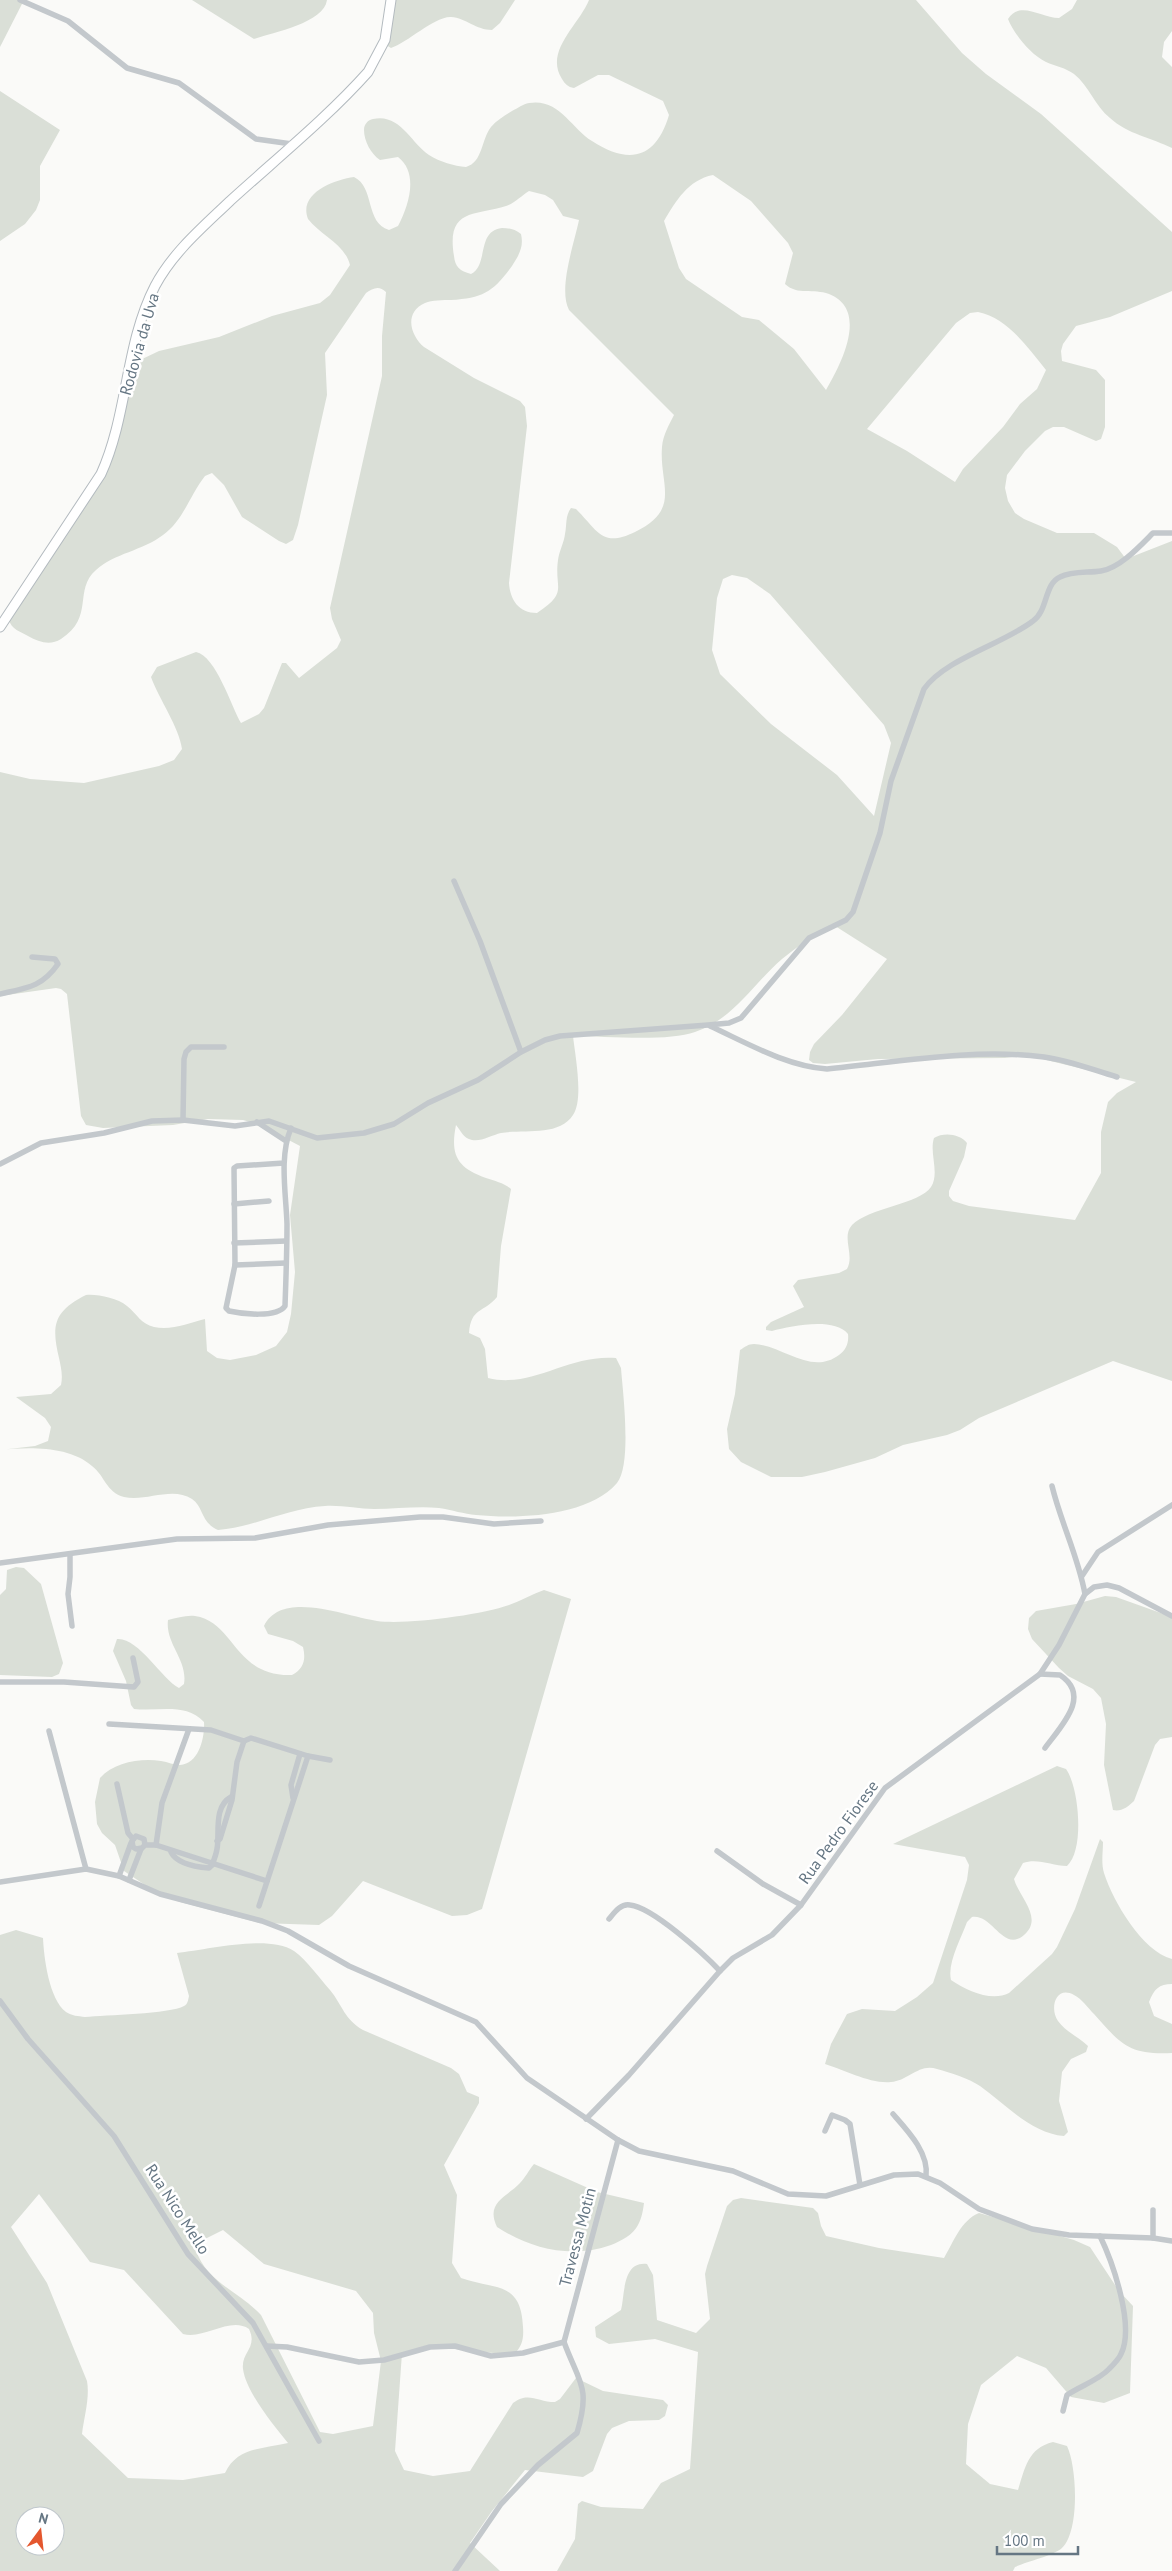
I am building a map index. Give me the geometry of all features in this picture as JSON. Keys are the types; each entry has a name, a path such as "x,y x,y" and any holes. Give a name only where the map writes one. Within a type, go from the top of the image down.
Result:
{"street":[{"path":"20,0 68,21 127,68 179,83 256,139 292,144"},
{"name":"Rodovia da Uva","path":"0,627 101,474 111,449 144,316 152,292 164,271 188,242 371,68 384,40 391,0"},
{"path":"0,1164 50,1141 104,1133 152,1121 183,1120 235,1126 269,1122 291,1128 303,1134 324,1138 364,1133 394,1124 428,1102 478,1080 521,1052 545,1040 560,1036 708,1026 729,1023 741,1018 809,938 846,920 853,912 880,833 891,781 924,689 931,679 1022,629 1038,618 1052,584 1059,577 1103,571 1113,567 1153,533 1172,533"},
{"path":"454,880 480,940 521,1052"},
{"path":"0,994 40,983 49,976 58,964 55,959 32,958"},
{"path":"708,1026 794,1063 811,1068 827,1069 974,1055 1030,1056 1046,1057 1117,1077"},
{"path":"183,1120 184,1059 186,1052 191,1047 224,1047"},
{"path":"257,1122 286,1140"},
{"path":"284,1163 237,1166 234,1168 235,1265 226,1308 229,1311 239,1314 259,1314 276,1312 285,1306 284,1163 286,1140 291,1128"},
{"path":"234,1204 269,1201"},
{"path":"234,1243 286,1242"},
{"path":"235,1265 286,1263"},
{"path":"1052,1486 1082,1576 1085,1594 1094,1587 1107,1585 1119,1588 1172,1616"},
{"path":"1082,1576 1098,1552 1172,1505"},
{"path":"0,1563 177,1539 255,1538 328,1525 420,1516 494,1524 541,1521"},
{"path":"70,1554 68,1594 72,1626"},
{"name":"Rua Pedro Fiorese","path":"586,2119 629,2075 733,1958 772,1935 801,1905 885,1788 1040,1674 1059,1645 1085,1594"},
{"path":"0,1682 64,1682 134,1687 138,1682 133,1658"},
{"path":"1040,1674 1060,1675 1074,1688 1075,1697 1062,1724 1045,1748"},
{"path":"109,1724 211,1730 244,1741 251,1738 300,1754 330,1760"},
{"path":"156,1845 162,1803 189,1729"},
{"path":"49,1731 86,1869"},
{"path":"212,1865 231,1797 237,1762 244,1741"},
{"path":"259,1906 293,1798 291,1785 300,1754"},
{"path":"293,1798 296,1797 308,1756"},
{"path":"117,1784 128,1833 134,1848 156,1845 191,1865 209,1868 212,1865 267,1881"},
{"path":"118,1876 132,1841 136,1836 142,1837 143,1847 129,1880"},
{"path":"717,1851 763,1884 801,1905"},
{"path":"123,1863 134,1866"},
{"path":"0,1882 86,1869 118,1876 160,1894 262,1921 288,1931 356,1969 476,2022 527,2078 618,2140 639,2151 734,2171 788,2194 826,2196 894,2175 926,2176 979,2209 1001,2219 1048,2233 1172,2240"},
{"path":"609,1919 623,1906 631,1904 645,1911 703,1954 720,1971"},
{"name":"Rua Nico Mello","path":"0,2001 28,2039 114,2136 188,2254 242,2310 267,2346 318,2441"},
{"path":"893,2114 908,2131 925,2160 926,2176"},
{"path":"825,2130 832,2115 850,2124 860,2185"},
{"name":"Travessa Motin","path":"564,2342 618,2140"},
{"path":"1153,2210 1153,2238"},
{"path":"1063,2411 1067,2395 1108,2371 1121,2355 1124,2344 1126,2326 1122,2307 1112,2267 1100,2236"},
{"path":"267,2346 359,2362 384,2360 430,2346 455,2346 492,2356 523,2353 564,2342 584,2392 577,2432 538,2465 501,2504 455,2571"}],"shaded area":[{"path":"0,0 24,0 0,47"},
{"path":"192,0 327,0 324,8 308,21 254,39"},
{"path":"394,0 515,0 500,23 492,30 481,28 461,19 444,18 391,48 386,45"},
{"path":"589,0 916,0 962,53 986,74 1041,114 1172,232 1172,291 1110,317 1076,326 1063,344 1061,351 1062,361 1096,370 1105,380 1105,427 1101,439 1096,441 1064,427 1053,427 1045,431 1025,451 1007,475 1005,488 1008,501 1015,513 1024,519 1057,533 1094,533 1117,547 1126,559 1172,541 1172,1381 1113,1361 979,1418 960,1430 947,1435 903,1445 875,1458 802,1477 771,1477 741,1462 729,1449 727,1429 735,1394 740,1350 754,1344 775,1349 796,1358 818,1362 828,1361 844,1351 848,1334 833,1326 812,1324 772,1331 766,1330 766,1327 771,1322 804,1307 793,1286 798,1280 839,1273 847,1269 850,1258 848,1235 852,1225 870,1214 916,1198 931,1187 935,1176 934,1138 942,1135 952,1135 967,1143 964,1157 949,1191 949,1196 953,1201 969,1206 1075,1220 1101,1173 1101,1132 1108,1102 1117,1093 1136,1082 1026,1055 1005,1058 878,1059 825,1064 813,1063 809,1060 814,1044 842,1015 887,959 832,924 782,959 732,1010 709,1026 695,1032 669,1037 573,1036 578,1077 578,1099 573,1115 559,1127 540,1131 501,1133 483,1139 472,1140 466,1138 456,1125 454,1135 455,1152 462,1165 476,1174 511,1189 501,1246 497,1297 475,1314 469,1333 480,1338 485,1349 488,1378 520,1379 582,1361 616,1358 621,1368 625,1411 624,1461 622,1474 617,1483 604,1494 588,1503 570,1509 531,1516 493,1516 431,1507 374,1509 325,1506 311,1507 245,1525 218,1530 208,1523 196,1502 184,1495 167,1494 141,1498 124,1497 109,1488 96,1470 83,1459 48,1449 23,1448 0,1450 35,1446 48,1441 51,1427 45,1418 16,1397 51,1394 61,1385 62,1378 55,1336 58,1320 61,1313 67,1307 86,1295 102,1296 118,1301 127,1306 146,1324 154,1327 173,1327 205,1319 207,1351 217,1358 230,1360 256,1355 276,1346 287,1332 291,1314 295,1272 290,1215 300,1146 260,1125 243,1120 208,1119 173,1125 103,1128 86,1125 81,1116 67,994 61,989 56,988 0,996 0,772 30,779 84,783 159,766 174,760 182,749 173,722 151,677 157,667 196,652 203,656 210,662 216,672 241,723 259,714 264,708 282,663 286,663 299,678 337,648 341,640 332,619 330,608 382,376 382,336 386,292 381,288 376,288 366,293 325,353 327,395 293,540 286,544 279,541 242,517 224,485 212,473 205,476 176,523 163,535 146,545 103,564 96,570 89,578 86,586 78,622 61,639 49,643 36,640 17,630 9,620 106,461 132,368 138,361 159,351 219,337 272,316 320,303 330,295 350,265 338,245 308,219 306,210 308,202 320,189 337,181 354,177 361,182 365,189 376,220 381,226 389,230 398,226 406,209 410,190 408,172 398,157 380,160 371,151 364,134 368,121 382,118 391,120 429,155 447,163 466,167 472,164 479,156 491,127 512,111 529,103 549,105 557,109 592,141 605,149 618,153 639,154 649,149 657,141 669,115 663,101 609,75 598,75 574,88 567,85 562,79 558,69 557,58 560,48","holes":["713,175 751,201 788,243 793,253 785,284 795,290 829,294 841,302 848,312 850,325 848,339 838,367 826,390 794,349 759,320 742,317 686,279 679,268 664,221 684,192 696,181","529,191 545,195 553,200 563,216 579,220 566,279 566,301 569,310 674,415 666,430 662,447 665,495 659,514 650,523 635,532 624,537 608,538 601,535 576,509 571,508 567,517 559,557 557,595 537,613 520,608 511,595 509,583 527,426 525,407 520,401 474,378 424,347 416,337 411,325 414,313 418,307 425,303 479,295 493,288 505,275 515,262 520,251 522,243 521,234 507,228 494,230 486,242 480,263 471,274 457,266 454,256 454,229 465,217 506,206","978,312 999,320 1016,335 1046,370 1037,389 1020,404 1003,427 963,469 955,482 907,451 867,429 956,323 970,313","732,575 747,578 770,594 884,725 891,743 874,816 837,775 771,724 720,674 712,650 717,598 723,579"]},
{"path":"1077,0 1172,0 1172,31 1164,42 1162,57 1172,67 1172,148 1132,132 1117,123 1100,108 1084,84 1074,74 1040,59 1029,49 1008,19 1018,11 1025,10 1059,18 1072,9"},
{"path":"0,91 60,130 40,166 40,200 36,210 25,224 0,241"},
{"path":"16,1567 24,1568 41,1584 63,1663 59,1674 52,1677 0,1675 0,1595 6,1589 7,1570"},
{"path":"544,1590 571,1599 482,1909 467,1915 452,1916 363,1881 332,1916 319,1925 260,1923 160,1895 124,1871 115,1845 102,1833 97,1824 95,1802 100,1778 113,1768 128,1762 153,1760 175,1765 187,1763 192,1760 200,1749 204,1722 197,1716 180,1710 134,1709 131,1705 126,1681 113,1651 117,1639 125,1640 141,1651 179,1688 184,1684 183,1667 170,1637 168,1620 195,1616 208,1620 219,1628 246,1659 258,1667 273,1673 292,1675 302,1667 303,1647 293,1641 268,1634 264,1626 273,1615 285,1609 300,1607 316,1608 364,1619 406,1622 463,1616 496,1609"},
{"path":"1105,1596 1116,1597 1172,1617 1172,1737 1160,1739 1155,1745 1134,1801 1122,1810 1113,1810 1104,1765 1106,1724 1101,1698 1093,1689 1068,1676 1059,1668 1032,1639 1028,1629 1029,1618 1036,1611 1076,1604"},
{"path":"1057,1766 1066,1769 1071,1778 1077,1803 1078,1833 1073,1858 1067,1866 1034,1861 1023,1863 1014,1879 1031,1915 1032,1922 1030,1928 1017,1939 1010,1939 986,1921 972,1917 967,1922 955,1951 950,1973 951,1980 964,1988 980,1994 987,1996 1002,1995 1009,1993 1052,1954 1075,1909 1100,1839 1103,1842 1102,1861 1104,1873 1114,1897 1130,1924 1150,1946 1172,1959 1172,1984 1158,1988 1149,2002 1154,2016 1172,2024 1172,2053 1145,2052 1127,2046 1111,2033 1077,1997 1068,1993 1059,1995 1054,2004 1055,2016 1065,2028 1088,2046 1086,2052 1071,2059 1062,2072 1059,2101 1068,2132 1064,2136 1052,2134 1030,2124 980,2086 948,2072 925,2068 897,2081 883,2082 866,2079 825,2064 831,2044 847,2014 862,2009 895,2011 917,1997 933,1983 967,1880 969,1865 965,1857 893,1844"},
{"path":"16,1930 43,1938 46,1967 55,1998 66,2012 85,2017 165,2011 177,2009 185,2005 188,2002 189,1996 177,1953 237,1944 253,1943 283,1946 294,1951 308,1964 357,2026 451,2068 459,2074 467,2092 479,2097 479,2103 444,2165 457,2195 452,2263 461,2278 495,2287 512,2294 521,2312 523,2339 513,2355 425,2346 402,2353 395,2451 404,2470 433,2476 470,2471 513,2403 528,2397 555,2402 560,2399 576,2378 603,2391 663,2400 668,2405 665,2416 659,2420 629,2421 612,2428 607,2434 593,2471 583,2477 525,2470 492,2511 470,2543 500,2571 0,2571 0,1935","holes":["39,2194 90,2262 124,2270 183,2334 200,2334 234,2325 249,2329 252,2341 243,2363 245,2378 261,2408 288,2443 252,2450 236,2458 225,2473 183,2480 128,2478 82,2434 87,2401 87,2381 47,2283 11,2227","223,2230 264,2264 356,2291 373,2313 374,2333 381,2361 373,2426 333,2434 320,2432 261,2315 215,2279 201,2261 196,2250 201,2241"]},
{"path":"534,2164 597,2192 644,2203 636,2229 623,2240 611,2245 581,2251 566,2251 537,2246 510,2235 497,2227 494,2219 496,2206 499,2201 524,2179"},
{"path":"741,2198 813,2208 818,2213 826,2236 879,2248 944,2258 962,2226 979,2213 1074,2240 1090,2247 1119,2291 1133,2306 1130,2393 1104,2403 1071,2397 1046,2368 1017,2356 981,2385 968,2424 966,2464 990,2484 1018,2490 1029,2460 1038,2449 1053,2442 1067,2446 1073,2468 1075,2498 1072,2528 1068,2540 1062,2548 1053,2554 1015,2567 1013,2571 557,2571 575,2539 578,2504 582,2501 601,2507 643,2509 661,2483 690,2469 698,2352 655,2339 609,2344 596,2337 595,2327 621,2310 624,2288 629,2273 639,2264 647,2264 653,2275 657,2320 696,2333 710,2319 705,2274 727,2206 733,2200"}]}
